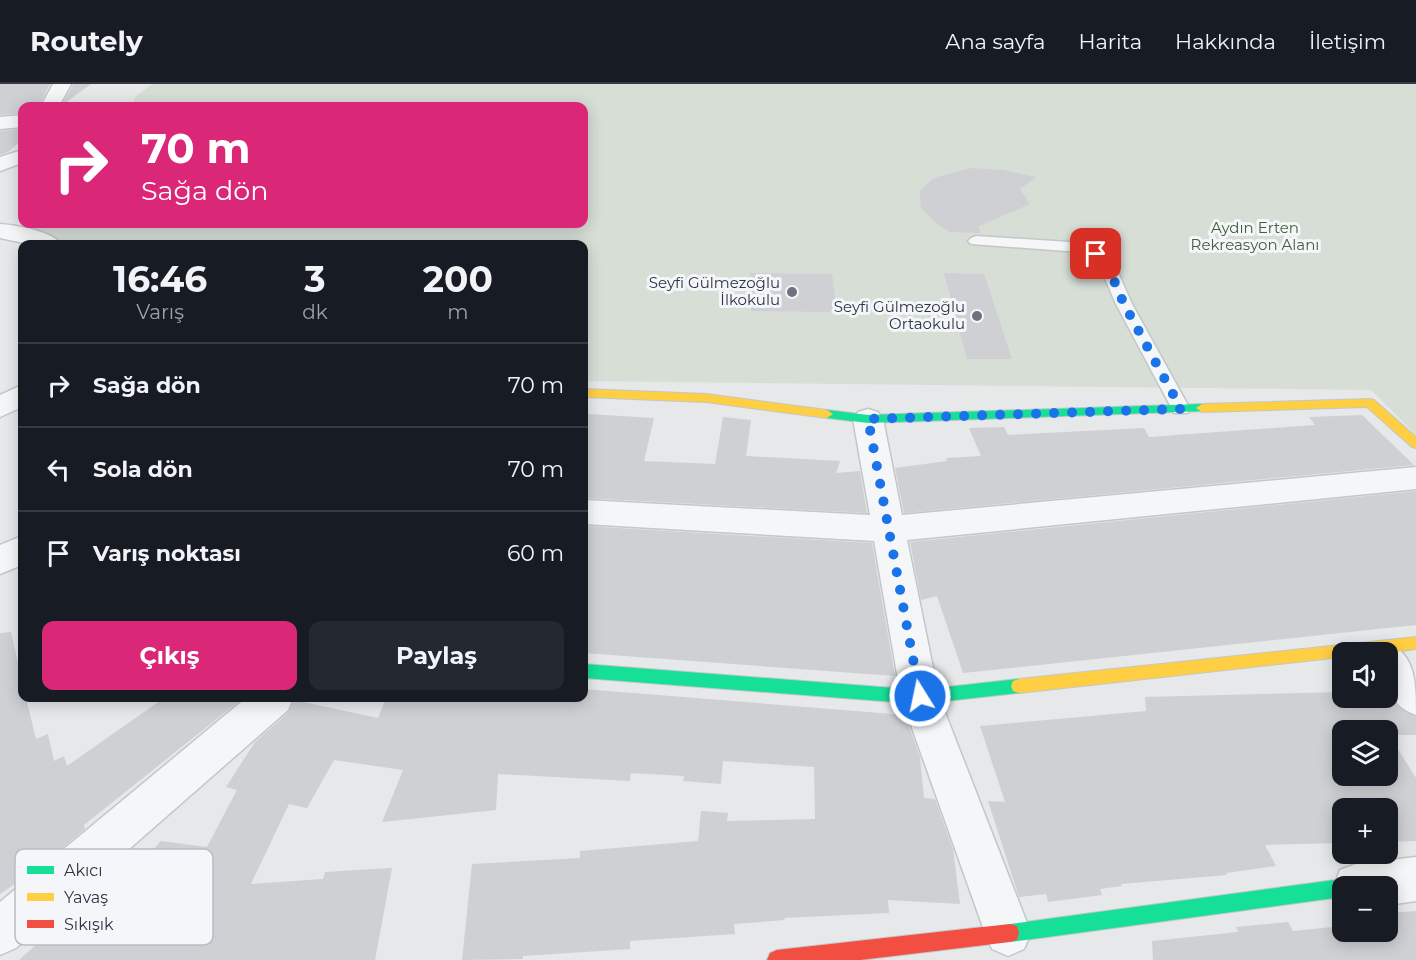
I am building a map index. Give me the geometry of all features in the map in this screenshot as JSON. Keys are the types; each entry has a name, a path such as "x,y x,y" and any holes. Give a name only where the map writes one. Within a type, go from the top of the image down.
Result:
{"street":[{"path":"52,102 62,84"},
{"path":"0,123 18,121"},
{"path":"0,165 18,158"},
{"path":"5,234 31,240"},
{"path":"588,393 706,398 868,419 1370,403 1416,444"},
{"path":"0,407 18,397"},
{"path":"868,419 920,696 1008,933"},
{"path":"588,512 890,529 1416,477"},
{"path":"0,561 18,551"},
{"path":"1398,648 1416,643"},
{"path":"588,671 920,696 1332,658"},
{"path":"1398,673 1416,698"},
{"path":"97,849 269,702"},
{"path":"1398,881 1416,879"},
{"path":"777,960 923,952 1008,933 1332,889"},
{"path":"0,932 15,919"}],"lane":[{"path":"976,242 1084,248 1106,262 1124,304 1181,409"}],"green space":[{"name":"Aydın Erten Rekreasyon Alanı","path":"152,84 1416,84 1416,435 1371,390 588,381 588,240 57,240 34,228 588,228 588,102 134,102 136,96"}],"building":[{"path":"0,84 50,84 41,102 18,102 18,113 0,115"},
{"path":"91,84 63,102 73,85"},
{"path":"18,129 18,143 8,152 0,155 0,131"},
{"path":"972,168 1003,170 1036,177 1020,189 1030,204 979,226 980,233 950,232 937,224 921,208 920,191 933,178"},
{"name":"Seyfi Gülmezoğlu İlkokulu","path":"750,273 832,274 837,312 751,311"},
{"name":"Seyfi Gülmezoğlu Ortaokulu","path":"944,273 984,274 1012,359 967,359"},
{"path":"588,414 654,418 644,461 715,464 723,417 751,420 746,456 840,461 836,473 860,471 867,513 588,498"},
{"path":"1362,415 1414,465 904,513 895,468 947,461 946,458 981,456 969,428 1004,427 1008,435 1144,428 1149,437 1315,425 1309,417"},
{"path":"1416,491 1416,625 963,673 937,596 921,600 910,542"},
{"path":"588,526 872,543 895,676 588,653"},
{"path":"11,632 18,663 18,702 27,702 36,739 48,734 54,761 64,756 67,766 158,702 238,702 84,825 85,829 61,849 15,849 15,884 0,894 0,633"},
{"path":"588,689 905,715 920,757 924,798 935,799 953,849 960,904 888,900 889,913 784,918 785,920 734,924 735,934 630,941 630,949 523,956 523,959 462,960 472,864 580,858 580,851 698,841 701,811 728,813 727,821 815,819 814,767 723,761 721,784 683,781 684,776 631,773 630,781 498,774 496,810 382,822 403,770 334,760 307,808 289,804 251,884 323,879 325,872 392,868 375,960 19,960 36,945 213,945 213,849 154,849 161,841 207,847 237,790 226,787 255,742 289,712 293,702 303,702 378,718 384,702 588,702"},
{"path":"1332,692 1332,708 1398,707 1416,717 1416,735 1398,735 1398,720 1332,720 1332,786 1398,786 1398,749 1416,778 1416,841 1398,842 1398,798 1332,798 1332,843 1265,845 1276,866 1226,873 1227,875 1121,884 1122,886 1100,889 1102,895 1048,902 1046,894 1019,897 988,801 1005,802 980,726 1146,711 1145,697"},
{"path":"1416,911 1416,960 1153,960 1152,941 1238,932 1236,927 1288,922 1293,931 1332,927 1332,942 1398,942 1398,912"}],"traffic: fast":[{"path":"827,414 868,419 1202,408"},
{"path":"588,671 920,697 1019,686"},
{"path":"1010,933 1332,889"}],"traffic: slow":[{"path":"588,393 706,398 827,414"},
{"path":"1202,408 1370,403 1416,444"},
{"path":"1019,686 1416,643"}],"traffic: jam":[{"path":"777,960 1010,933"}],"place":[{"name":"Seyfi Gülmezoğlu İlkokulu","path":"792,292"},
{"name":"Seyfi Gülmezoğlu Ortaokulu","path":"977,316"}],"route":[{"path":"920,696 868,419 1181,409 1124,304 1106,262 1096,254"}]}
